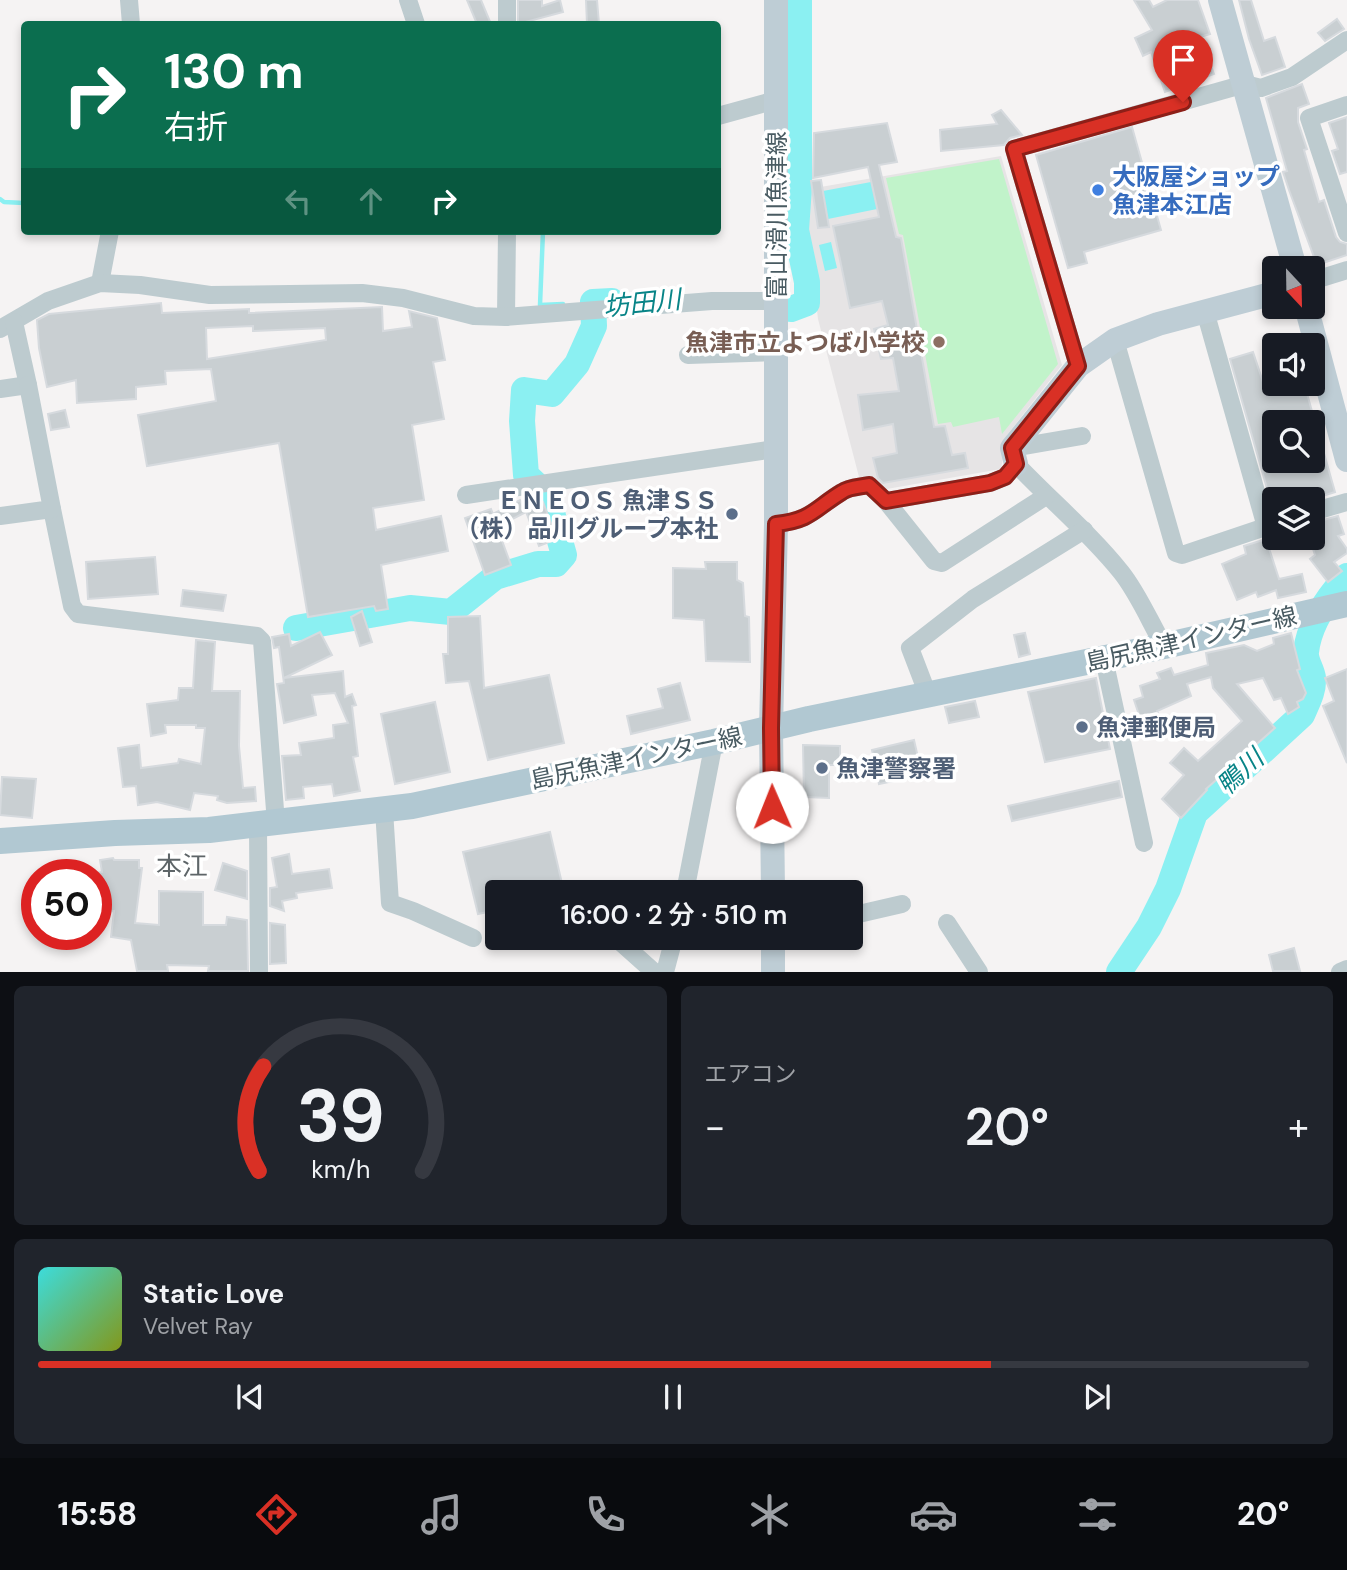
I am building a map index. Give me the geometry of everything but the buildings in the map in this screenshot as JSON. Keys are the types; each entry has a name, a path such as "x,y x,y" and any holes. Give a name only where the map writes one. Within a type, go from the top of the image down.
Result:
{"main road":[{"name":"富山滑川魚津線","path":"773,880 771,728 776,524 776,0"},
{"path":"1220,0 1292,256"},
{"path":"1014,456 1078,366 1115,340 1158,324 1262,296"},
{"path":"1310,319 1343,425 1347,460"},
{"name":"島尻魚津インター線","path":"0,841 267,824 412,806 1104,659 1346,604"},
{"path":"773,950 773,971"}],"street":[{"path":"129,0 131,21"},
{"path":"408,0 415,21"},
{"path":"507,0 507,21"},
{"path":"1078,366 1014,149 1245,84 1261,88 1292,77 1347,40"},
{"path":"721,115 776,100"},
{"path":"1347,105 1309,118 1347,233"},
{"path":"100,283 109,235"},
{"path":"506,317 507,235"},
{"path":"1325,277 1347,270"},
{"path":"259,971 267,824 262,641 257,636 78,614 72,606 28,385 7,326 48,301 100,283 141,285 209,295 362,293 403,298 474,316 506,317 712,301 776,301"},
{"path":"1205,311 1262,499"},
{"path":"1115,340 1176,553 1182,555 1262,528"},
{"path":"688,355 776,352"},
{"path":"0,389 28,385"},
{"path":"1014,456 1082,436"},
{"path":"466,495 775,449"},
{"path":"1014,456 1046,496 1084,530 1123,574 1164,646"},
{"path":"886,501 990,483 1005,477 1014,456"},
{"path":"776,524 798,522 844,490 869,485 886,501 934,561 942,563 1046,496"},
{"path":"1325,508 1347,502"},
{"path":"0,516 52,509"},
{"path":"928,695 910,648 973,599 1084,530"},
{"path":"1104,659 1144,844"},
{"path":"687,880 714,742"},
{"path":"384,810 390,903 473,938"},
{"path":"863,913 902,904"},
{"path":"947,923 979,971"},
{"path":"630,950 654,971"},
{"path":"665,971 671,950"},
{"path":"1340,971 1347,969"}],"shaded area":[{"name":"魚津市立よつば小学校","path":"1001,156 1062,365 1007,435 1001,469 881,490 874,480 859,477 818,319 803,190"}],"green space":[{"path":"999,159 1058,364 1002,434 999,417 953,427 951,422 938,424 903,235 899,234 886,178"}],"water":[{"path":"871,182 877,209 828,219 823,191"},
{"path":"831,242 837,268 825,271 819,245"}],"waterway":[{"name":"坊田川","path":"791,309 807,303 807,282 796,230 799,187 799,0"},
{"path":"0,199 4,202 21,203"},
{"path":"543,235 540,305 563,304"},
{"name":"坊田川","path":"296,628 410,608 451,612 495,577 538,564 556,564 564,555 547,495 526,475 522,421 524,390 552,394 577,364 594,326 593,302 612,301"},
{"name":"鴨川","path":"1119,972 1149,927 1168,889 1195,813 1302,715 1313,683 1306,655 1311,631 1326,602 1347,576"}],"place":[{"name":"大阪屋ショップ 魚津本江店","path":"1098,190"},
{"name":"魚津市立よつば小学校","path":"939,342"},
{"name":"ＥＮＥＯＳ 魚津ＳＳ （株）品川グループ本社","path":"732,514"},
{"name":"魚津郵便局","path":"1082,727"},
{"name":"魚津警察署","path":"822,768"}],"district":[{"name":"本江","path":"182,866"}],"route":[{"path":"772,807 771,728 776,524 798,522 844,490 869,485 886,501 990,483 1005,477 1016,464 1012,448 1078,366 1014,149 1183,102"}]}
